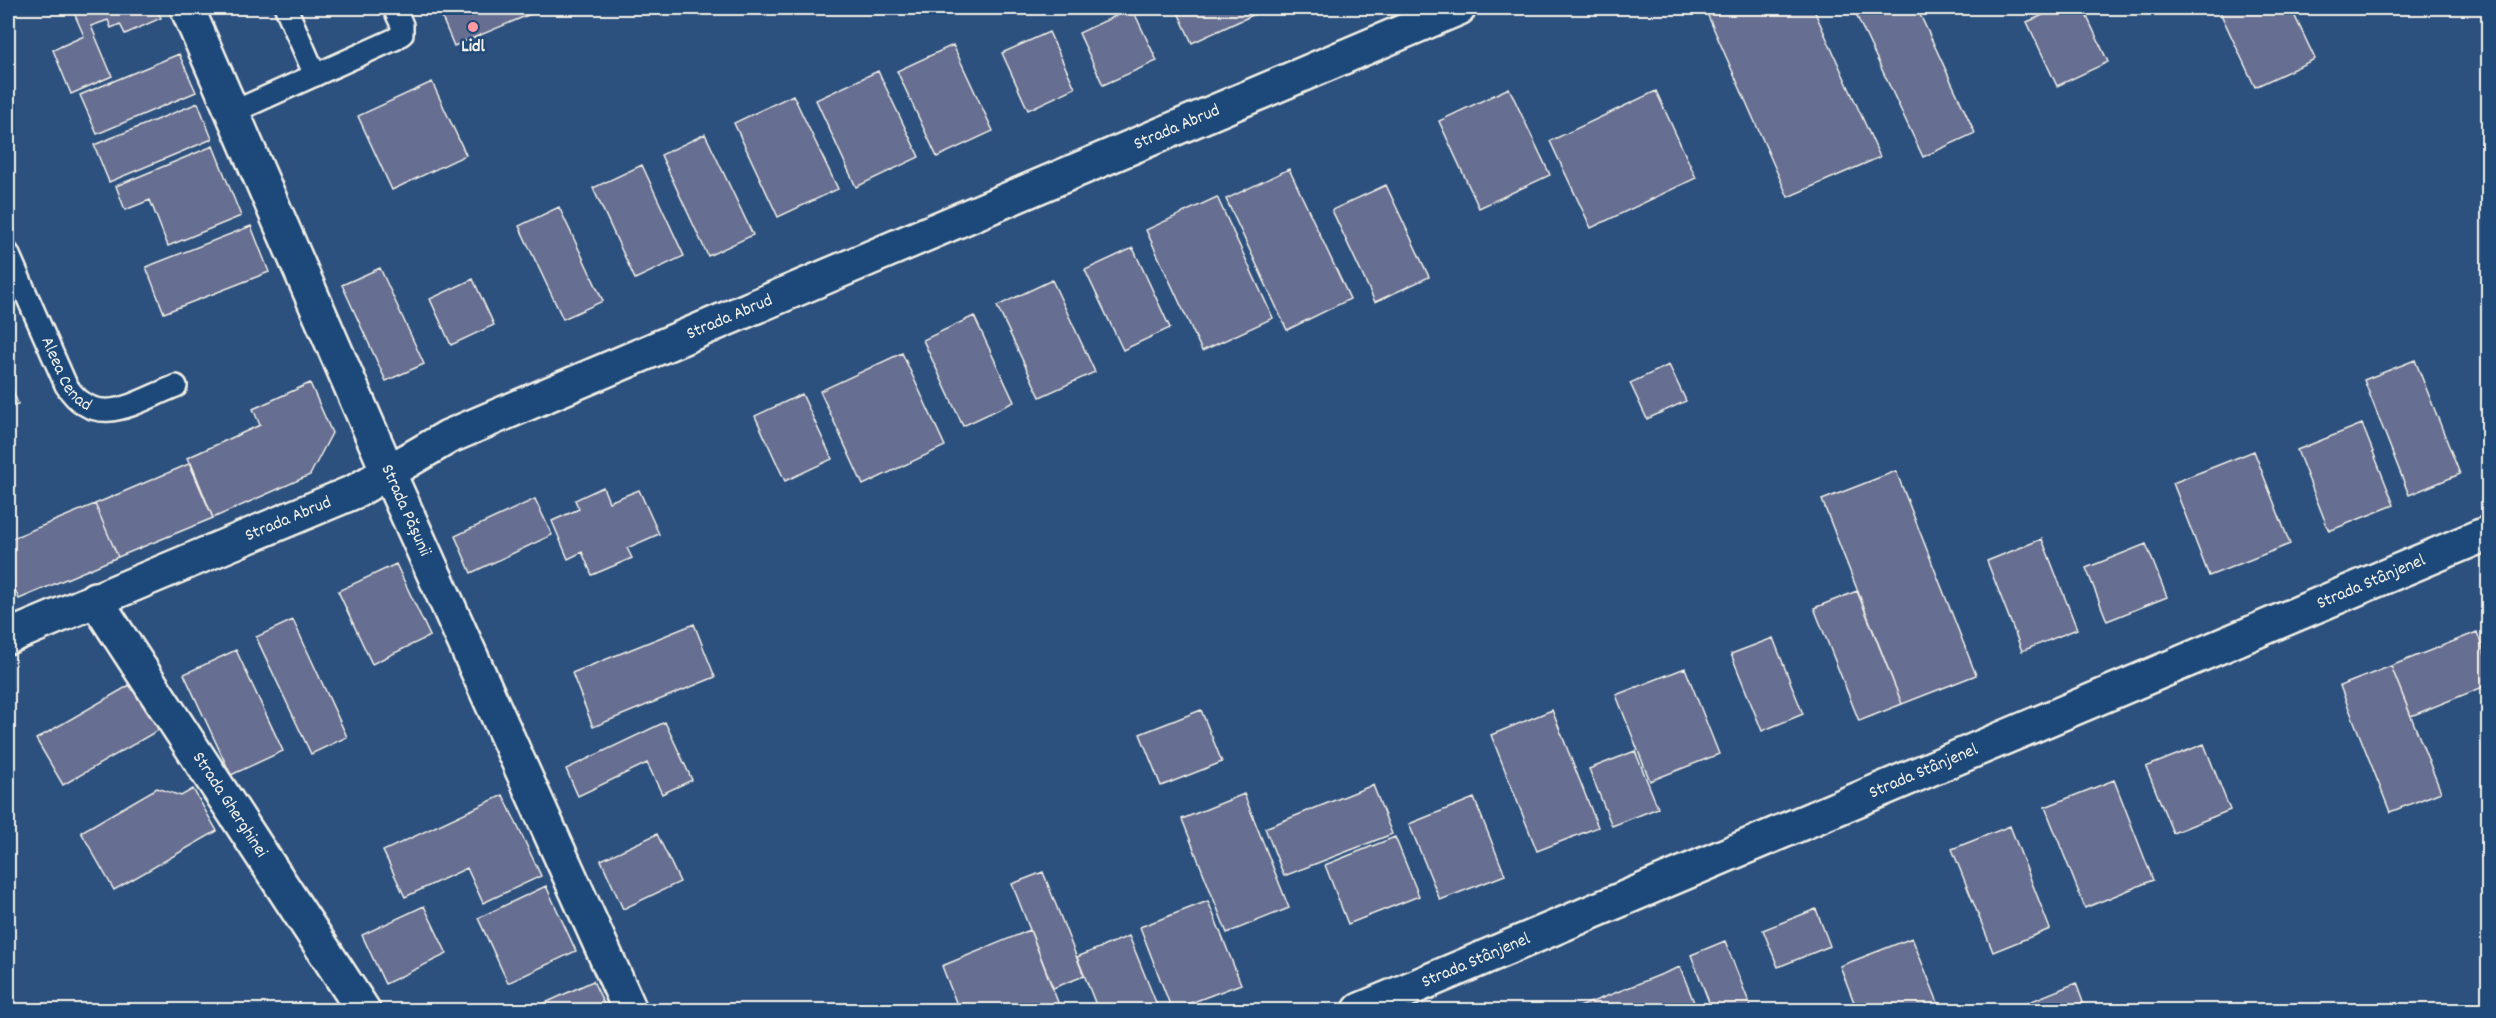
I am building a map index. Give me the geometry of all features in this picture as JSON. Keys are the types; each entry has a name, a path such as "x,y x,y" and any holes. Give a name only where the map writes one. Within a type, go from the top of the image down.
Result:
{"street":[{"name":"Strada Pășunii","path":"187,8 389,474 630,1011"},
{"name":"Strada Abrud","path":"8,637 94,599 327,504 389,474 448,437 1459,8"},
{"name":"Strada Stânjenel","path":"1360,1011 2488,533"},
{"name":"Strada Gherghinei","path":"94,599 363,1011"}],"lane":[{"path":"286,8 315,75"},
{"path":"233,112 395,39 402,34 394,8"},
{"name":"Aleea Cenad","path":"8,252 66,385 75,400 92,411 112,411 176,386"}],"building":[{"path":"72,8 156,8 161,18 125,34 120,24 111,28 108,20 91,26 112,76 71,94 53,50 84,36"},
{"name":"Lidl","path":"438,8 545,8 454,46"},
{"path":"1132,8 1157,61 1103,85 1079,33"},
{"path":"1176,8 1268,8 1192,43"},
{"path":"1813,8 1880,157 1788,197 1705,9"},
{"path":"1853,8 1917,8 1975,133 1923,157"},
{"path":"2059,8 2083,8 2108,62 2057,86 2027,22"},
{"path":"2225,8 2291,8 2315,59 2255,87 2219,10"},
{"path":"1049,32 1075,88 1028,110 1002,53"},
{"path":"953,45 993,131 937,157 897,71"},
{"path":"179,54 196,92 97,134 80,95"},
{"path":"878,71 919,157 856,187 816,100"},
{"path":"432,82 466,155 392,190 358,116"},
{"path":"1509,88 1550,175 1479,208 1439,121"},
{"path":"1656,91 1696,178 1591,228 1550,141"},
{"path":"793,95 838,189 778,217 734,123"},
{"path":"198,103 212,139 109,182 94,145"},
{"path":"705,134 753,235 708,256 661,155"},
{"path":"213,146 241,216 168,246 150,200 125,210 116,186"},
{"path":"642,165 684,256 635,279 593,188"},
{"path":"1289,169 1350,299 1287,330 1226,199"},
{"path":"1386,185 1429,277 1375,302 1332,210"},
{"path":"1217,197 1273,318 1202,351 1146,230"},
{"path":"559,207 603,301 563,319 519,226"},
{"path":"251,226 269,272 164,313 146,267"},
{"path":"1133,248 1170,328 1123,350 1085,270"},
{"path":"380,268 424,364 386,381 342,285"},
{"path":"473,279 494,325 451,345 430,299"},
{"path":"1052,280 1095,372 1040,397 997,306"},
{"path":"974,316 1014,402 963,426 923,340"},
{"path":"902,353 945,446 863,485 820,391"},
{"path":"2415,360 2460,474 2409,495 2364,380"},
{"path":"1669,365 1686,401 1647,419 1630,383"},
{"path":"8,377 18,404 8,409"},
{"path":"310,383 332,433 310,475 213,518 187,458 260,425 253,409"},
{"path":"802,394 832,459 785,481 755,416"},
{"path":"2362,424 2394,505 2329,531 2297,450"},
{"path":"2254,451 2290,544 2209,576 2173,483"},
{"path":"191,463 213,518 118,557 95,504"},
{"path":"1896,471 1976,675 1902,704 1822,500"},
{"path":"603,487 609,502 639,490 659,534 627,548 632,558 592,575 582,552 568,559 552,521 579,509 575,500"},
{"path":"535,499 552,535 471,573 455,536"},
{"path":"95,504 118,557 19,599 8,574 8,540"},
{"path":"2042,539 2077,629 2022,651 1987,561"},
{"path":"2146,544 2167,597 2107,621 2086,568"},
{"path":"396,564 430,636 372,664 338,591"},
{"path":"8,574 15,591 8,594"},
{"path":"1857,591 1902,704 1859,721 1814,608"},
{"path":"293,620 347,737 311,754 256,637"},
{"path":"694,624 715,677 593,727 572,673"},
{"path":"2477,632 2488,663 2488,685 2411,716 2391,666"},
{"path":"1773,638 1803,714 1762,731 1731,654"},
{"path":"236,650 283,751 231,775 184,674"},
{"path":"2391,666 2441,792 2390,812 2340,686"},
{"path":"1685,668 1719,754 1650,781 1616,695"},
{"path":"135,682 162,728 63,785 36,739"},
{"path":"1201,710 1222,762 1161,786 1140,734"},
{"path":"1552,710 1598,827 1537,851 1491,735"},
{"path":"665,722 692,780 662,794 647,763 578,796 566,769"},
{"path":"2204,744 2230,810 2173,833 2146,767"},
{"path":"1635,751 1658,808 1612,826 1589,769"},
{"path":"2114,780 2153,880 2085,908 2045,807"},
{"path":"1373,785 1392,834 1284,876 1265,828"},
{"path":"157,788 181,796 193,789 217,831 114,890 81,832"},
{"path":"1244,794 1289,908 1227,933 1182,819"},
{"path":"503,795 541,876 483,903 467,868 405,897 383,851"},
{"path":"1474,798 1505,875 1440,900 1409,824"},
{"path":"2010,826 2050,929 1993,952 1952,849"},
{"path":"657,834 680,882 623,909 601,860"},
{"path":"1395,837 1419,896 1348,924 1325,865"},
{"path":"1043,872 1084,976 1053,988 1012,884"},
{"path":"546,886 576,951 508,983 478,918"},
{"path":"1208,901 1241,984 1172,1010 1140,927"},
{"path":"424,906 447,954 385,984 362,935"},
{"path":"1816,909 1830,946 1778,967 1763,930"},
{"path":"1030,930 1061,1010 959,1010 942,966"},
{"path":"1129,936 1159,1010 1098,1010 1077,957"},
{"path":"1912,938 1941,1010 1857,1010 1840,966"},
{"path":"1725,941 1752,1010 1712,1010 1691,955"},
{"path":"1680,967 1697,1010 1572,1010"},
{"path":"593,981 607,1010 530,1010"},
{"path":"2076,983 2084,1005 2070,1010 2025,1010 2022,1005"}],"place":[{"name":"Lidl","path":"473,27"}]}
